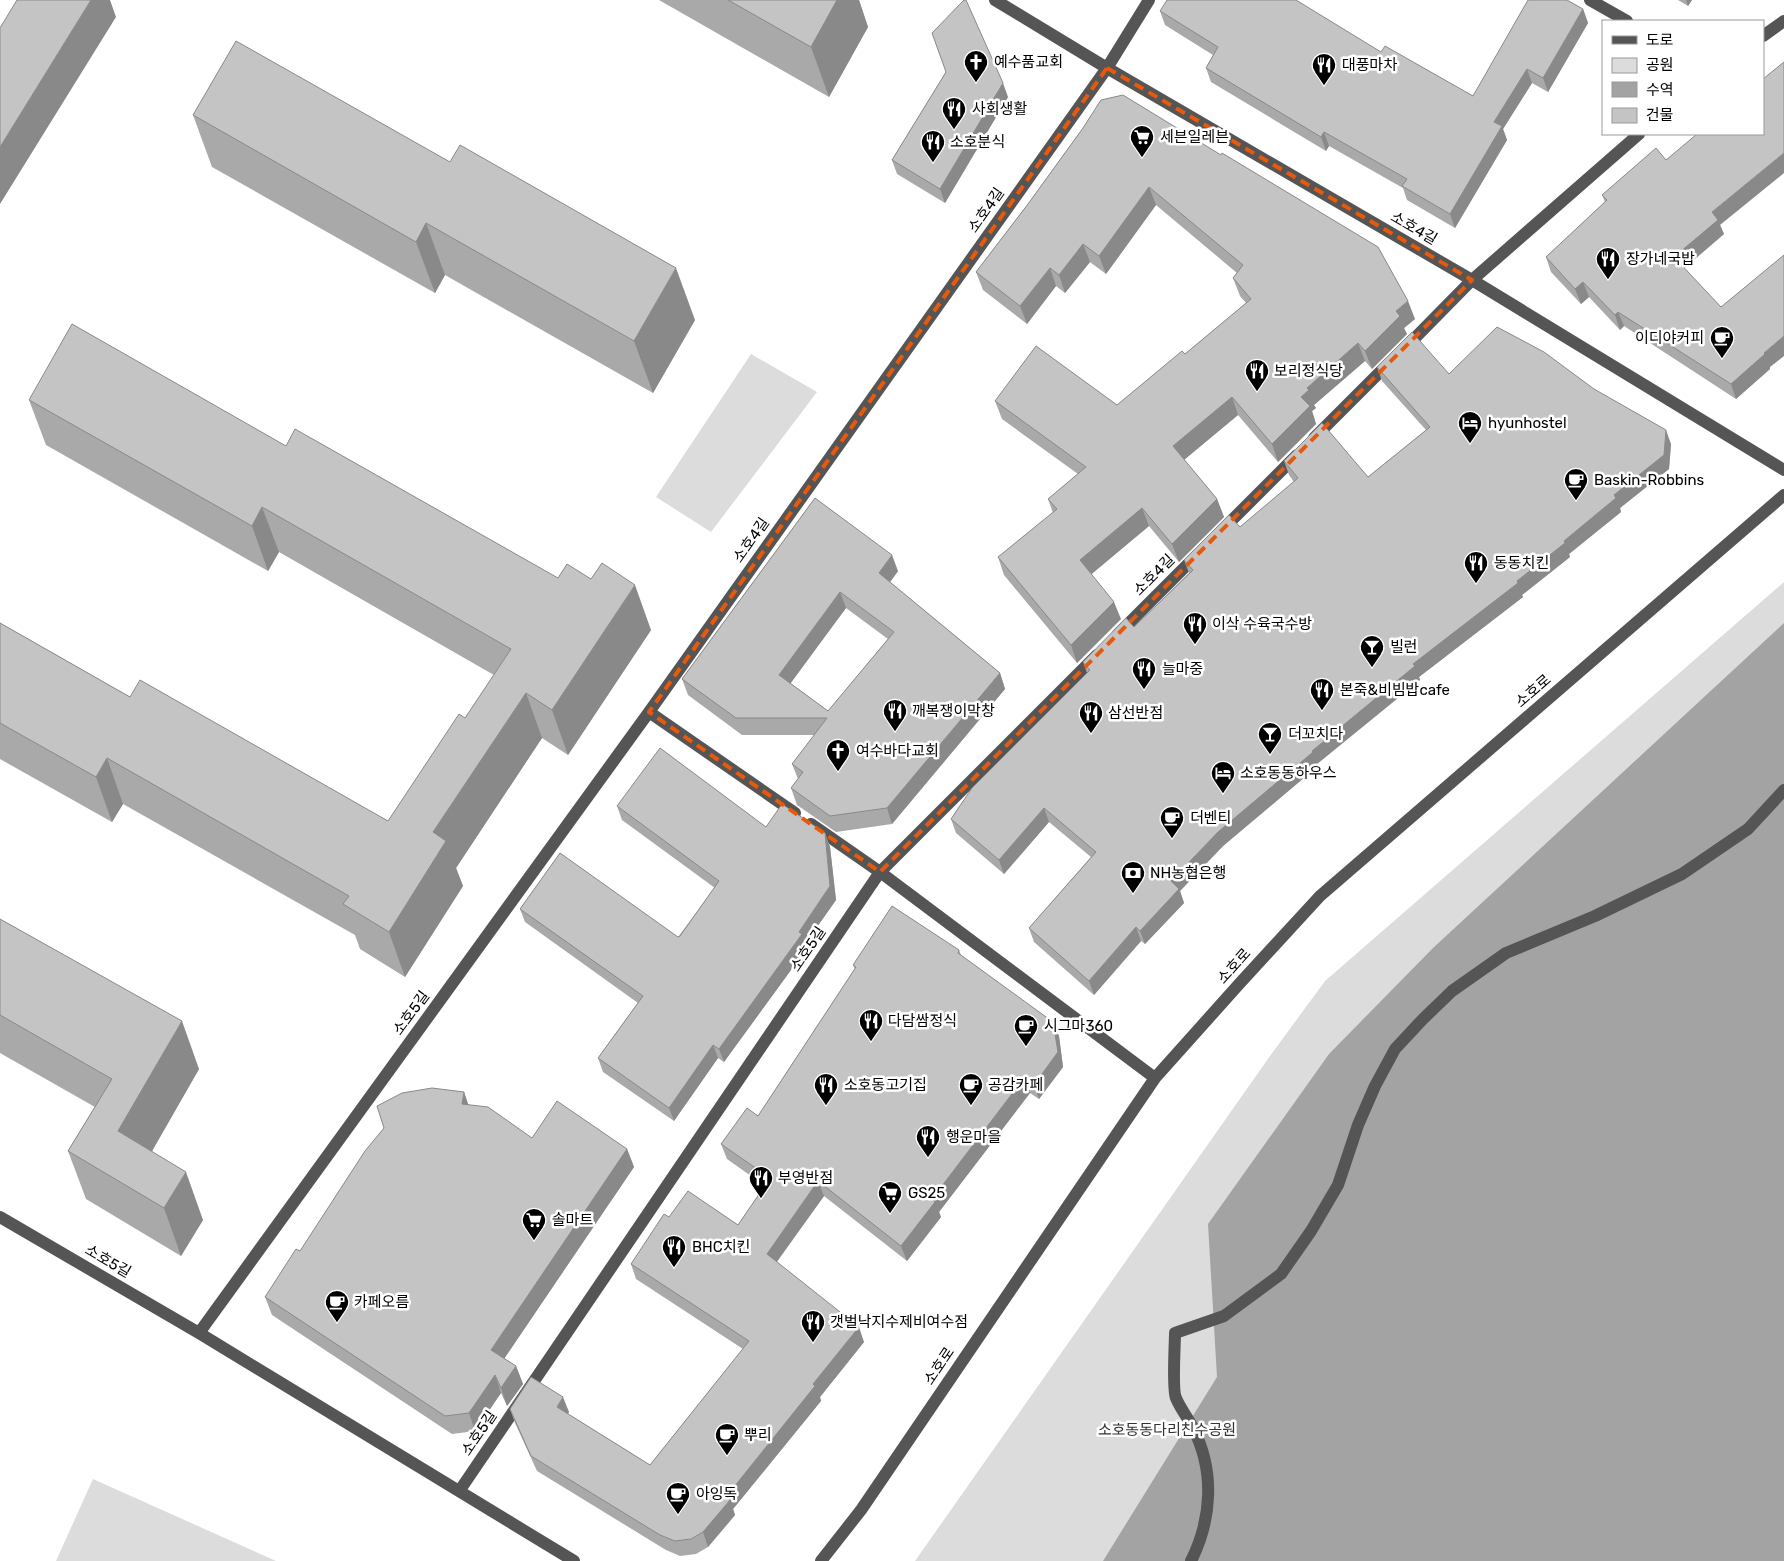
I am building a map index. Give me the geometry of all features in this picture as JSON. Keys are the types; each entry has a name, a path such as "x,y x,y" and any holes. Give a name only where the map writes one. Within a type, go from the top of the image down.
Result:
{"street":[{"name":"소호4길","path":"995,0 1107,68 1472,280 1784,470"},
{"path":"1107,68 1149,0"},
{"path":"1590,0 1625,20"},
{"path":"1764,35 1784,21"},
{"name":"소호4길","path":"649,712 1107,68"},
{"name":"소호4길","path":"880,872 1472,280 1638,135"},
{"name":"소호로","path":"821,1561 861,1510 1155,1078 1320,896 1784,495"},
{"path":"649,712 880,872 1155,1078"},
{"name":"소호5길","path":"199,1333 649,712"},
{"path":"1190,1561 1204,1528 1209,1491 1207,1466 1201,1447 1194,1429 1175,1396 1175,1333 1224,1316 1280,1274 1310,1231 1338,1185 1358,1125 1375,1086 1395,1049 1423,1018 1452,991 1506,953 1595,916 1682,874 1748,829 1784,790"},
{"name":"소호5길","path":"460,1490 880,872"},
{"name":"소호5길","path":"0,1217 199,1333 574,1561"}],"highlighted area":[{"path":"1107,68 1472,280 880,872 649,712"}],"green space":[{"path":"751,354 817,392 711,532 656,497"},
{"name":"소호동동다리친수공원","path":"1784,582 1784,887 1241,1561 915,1561 1270,1056 1325,981"},
{"path":"93,1479 276,1561 56,1561"}],"water":[{"path":"1784,623 1784,1561 1103,1561 1217,1377 1208,1224 1329,1054 1433,948"}],"building":[{"path":"17,0 91,0 0,147 0,28"},
{"path":"728,0 837,0 811,47"},
{"path":"966,0 1003,83 940,189 892,160 946,72 932,33"},
{"path":"1167,0 1296,0 1381,52 1385,46 1473,96 1528,0 1567,0 1583,9 1543,78 1527,69 1494,122 1502,126 1450,214 1402,186 1407,179 1324,132 1321,137 1206,68 1218,47 1160,11"},
{"path":"236,41 450,162 460,145 676,268 634,341 426,223 416,242 193,115"},
{"path":"1784,62 1784,153 1712,212 1718,220 1674,257 1721,307 1784,255 1784,336 1731,384 1618,312 1615,315 1583,282 1575,289 1546,257 1607,200 1602,195 1656,148 1666,160 1696,135 1764,135 1764,78"},
{"path":"1123,95 1378,247 1408,301 1396,311 1400,316 1365,351 1358,343 1307,388 1309,390 1301,397 1310,406 1272,444 1232,397 1173,446 1217,499 1172,544 1142,508 1080,560 1114,602 1071,645 998,557 1057,509 1048,499 1086,467 995,401 1036,346 1117,405 1182,351 1185,354 1251,299 1233,278 1243,265 1149,187 1099,256 1083,244 1059,275 1050,268 1020,306 976,272 1028,204 1101,100"},
{"path":"72,324 286,446 295,429 558,578 567,564 591,579 602,563 635,585 552,710 526,693 433,832 446,841 389,932 343,904 349,896 107,758 96,777 0,723 0,623 130,697 140,680 388,821 459,714 465,718 511,649 262,507 252,526 29,400"},
{"path":"1497,327 1544,352 1594,389 1666,430 1664,455 1614,495 1616,498 1564,541 1565,543 1517,581 1518,583 1413,664 1415,666 1218,832 1171,881 1179,889 1140,931 1136,927 1089,981 1029,928 1096,852 1044,808 999,860 951,819 972,788 1090,670 1083,662 1126,618 1134,627 1193,570 1184,560 1229,515 1240,527 1298,478 1284,461 1322,423 1368,477 1430,427 1377,367 1412,332 1449,374"},
{"path":"815,498 892,555 879,573 1000,673 887,808 830,816 791,788 803,772 792,764 827,718 736,718 682,679","holes":["840,592 894,632 828,711 779,675"]},
{"path":"660,748 766,827 782,804 825,833 830,886 799,932 802,934 719,1049 713,1045 669,1108 598,1058 643,996 520,909 560,853 678,937 680,936 719,881 617,806"},
{"path":"892,906 959,950 958,953 1053,1022 1058,1052 1034,1085 1024,1078 932,1199 935,1202 901,1246 818,1181 767,1254 859,1327 813,1384 815,1386 726,1497 730,1500 703,1532 691,1539 675,1541 660,1535 531,1456 510,1409 531,1377 563,1397 557,1407 650,1465 749,1341 631,1264 664,1214 669,1217 688,1191 738,1225 770,1178 721,1144 747,1108 758,1116 856,967 853,965"},
{"path":"0,919 182,1021 118,1131 186,1172 164,1208 68,1151 112,1079 0,1015"},
{"path":"432,1088 464,1092 462,1104 488,1107 532,1138 557,1101 627,1149 491,1350 516,1366 501,1388 495,1375 469,1413 445,1416 265,1297 296,1249 300,1251 365,1151 384,1128 377,1106 402,1093"}],"place":[{"name":"예수품교회","path":"976,83"},
{"name":"대풍마차","path":"1324,86"},
{"name":"사회생활","path":"954,130"},
{"name":"세븐일레븐","path":"1142,158"},
{"name":"소호분식","path":"933,163"},
{"name":"장가네국밥","path":"1608,280"},
{"name":"이디야커피","path":"1722,359"},
{"name":"보리정식당","path":"1257,392"},
{"name":"hyunhostel","path":"1470,444"},
{"name":"Baskin-Robbins","path":"1576,501"},
{"name":"동동치킨","path":"1476,584"},
{"name":"이삭 수육국수방","path":"1195,645"},
{"name":"빌런","path":"1372,668"},
{"name":"늘마중","path":"1144,690"},
{"name":"본죽&비빔밥cafe","path":"1322,711"},
{"name":"깨복쟁이막창","path":"895,732"},
{"name":"삼선반점","path":"1091,734"},
{"name":"더꼬치다","path":"1270,755"},
{"name":"여수바다교회","path":"838,772"},
{"name":"소호동동하우스","path":"1223,794"},
{"name":"더벤티","path":"1172,839"},
{"name":"NH농협은행","path":"1133,894"},
{"name":"다담쌈정식","path":"871,1042"},
{"name":"시그마360","path":"1026,1047"},
{"name":"소호동고기집","path":"826,1106"},
{"name":"공감카페","path":"971,1106"},
{"name":"행운마을","path":"928,1158"},
{"name":"부영반점","path":"761,1199"},
{"name":"GS25","path":"890,1214"},
{"name":"솔마트","path":"534,1241"},
{"name":"BHC치킨","path":"674,1268"},
{"name":"카페오름","path":"337,1323"},
{"name":"갯벌낙지수제비여수점","path":"813,1343"},
{"name":"뿌리","path":"727,1456"},
{"name":"아잉독","path":"678,1515"}]}
